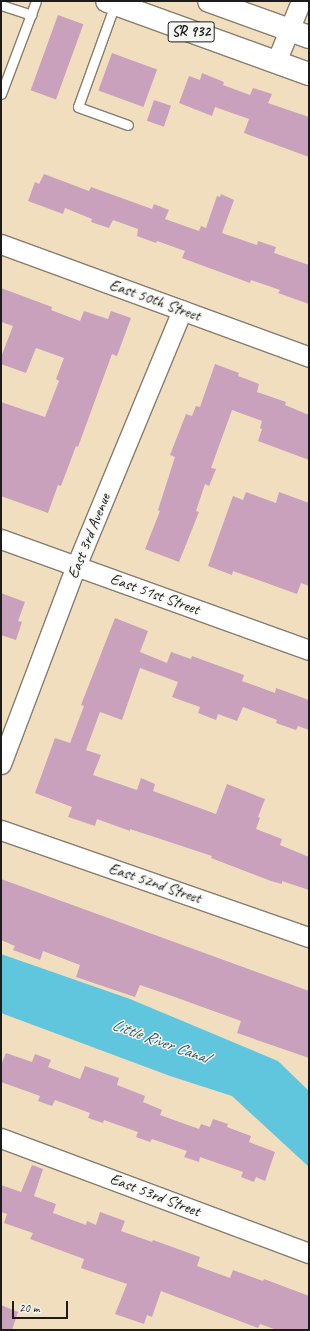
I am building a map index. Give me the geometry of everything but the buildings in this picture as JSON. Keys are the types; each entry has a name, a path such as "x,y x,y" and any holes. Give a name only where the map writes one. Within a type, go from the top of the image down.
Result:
{"main road":[{"name":"SR 932","path":"209,1 299,34"},
{"name":"SR 932","path":"111,2 309,74"}],"street":[{"path":"276,62 299,34 301,1"},
{"name":"East 50th Street","path":"1,244 309,357"},
{"name":"East 3rd Avenue","path":"1,764 76,566 182,310"},
{"name":"East 51st Street","path":"1,539 309,650"},
{"name":"East 52nd Street","path":"1,830 309,937"},
{"name":"East 53rd Street","path":"1,1138 309,1253"}],"lane":[{"path":"1,94 36,1"},
{"path":"111,2 78,107 128,125"},
{"path":"1,5 30,15"}],"water":[{"name":"Little River Canal","path":"1,954 130,999 278,1061 309,1091 309,1167 232,1096 170,1076 1,1013"}]}
